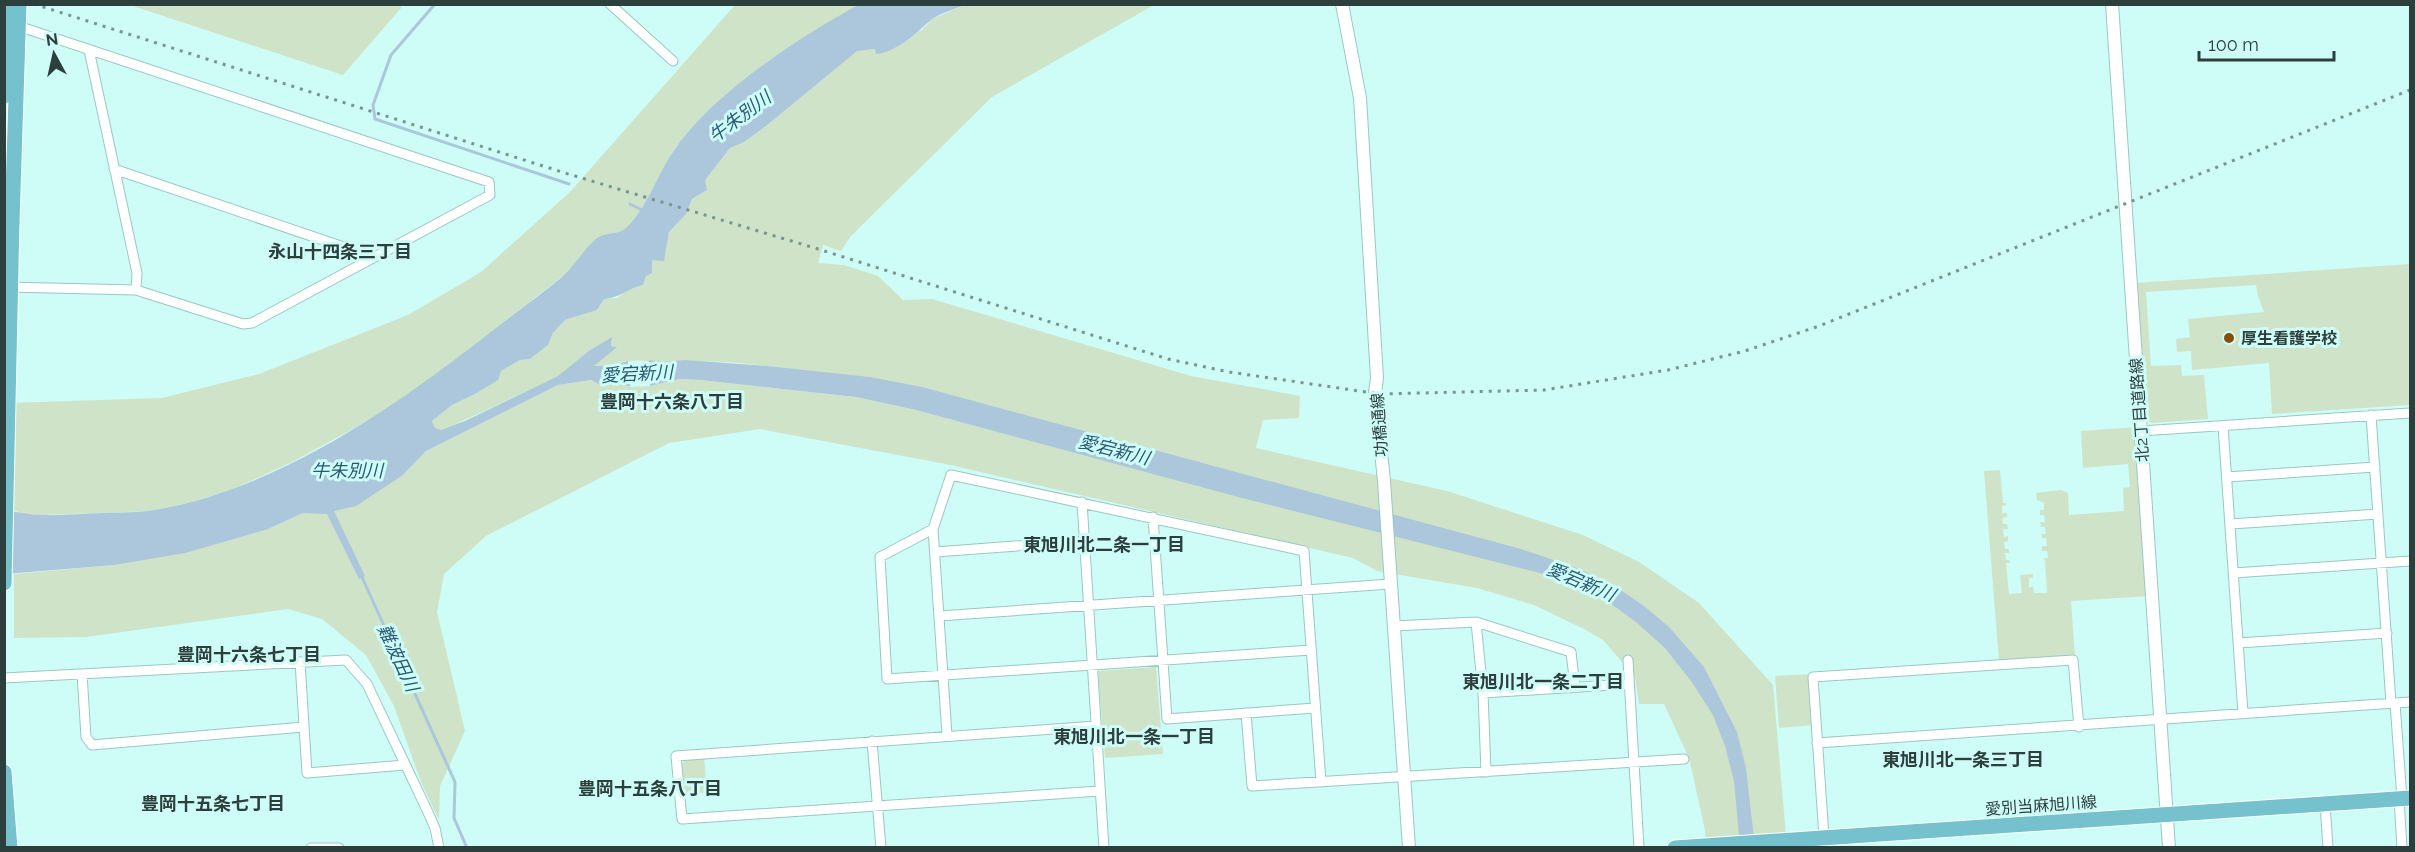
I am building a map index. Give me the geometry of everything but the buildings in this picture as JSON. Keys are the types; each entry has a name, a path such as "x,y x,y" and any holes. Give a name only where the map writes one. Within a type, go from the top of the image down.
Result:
{"main road":[{"path":"4,96 7,4"},
{"path":"4,583 9,436 8,287 19,4"},
{"path":"4,772 10,848"},
{"name":"愛別当麻旭川線","path":"1675,848 1824,837 1852,841 2166,815 2404,799"}],"street":[{"path":"610,4 673,60"},
{"name":"功橋通線","path":"1342,4 1360,98 1377,378 1375,393 1409,848"},
{"name":"北2丁目道路線","path":"2112,4 2169,848"},
{"path":"4,21 489,182 490,195 252,323 243,324 136,290 8,287"},
{"path":"89,50 137,273 136,290"},
{"path":"114,169 374,257"},
{"path":"2141,431 2410,413"},
{"path":"2371,415 2393,703 2404,799 2402,848"},
{"path":"2223,426 2243,713"},
{"path":"2227,477 2375,467"},
{"path":"947,735 933,529 951,475 1304,551 1321,782"},
{"path":"1082,502 1104,848"},
{"path":"2231,524 2378,514"},
{"path":"1153,517 1167,719 1316,708"},
{"path":"933,529 880,557 887,679 1311,650"},
{"path":"935,552 1084,541"},
{"path":"2235,573 2410,561"},
{"path":"939,616 1390,585"},
{"path":"1476,622 1483,693 1486,772"},
{"path":"1393,626 1476,622 1571,652 1575,687"},
{"path":"2238,643 2387,633"},
{"path":"4,678 346,660 367,684 435,828 439,848"},
{"path":"1628,660 1639,848"},
{"path":"1824,837 1813,677 2073,660 2079,727"},
{"path":"300,662 307,773 405,765"},
{"path":"82,674 86,737 92,746 304,727"},
{"path":"1483,693 1629,684"},
{"path":"1817,743 2079,727 2410,702"},
{"path":"1246,713 1252,786 1684,759"},
{"path":"1096,726 676,756 682,819 1100,791"},
{"path":"872,741 881,848"},
{"path":"2325,804 2328,848"},
{"path":"311,848 339,848"}],"green space":[{"path":"130,5 399,5 402,7 343,75"},
{"path":"735,5 858,5 767,62 707,112 675,148 641,210 624,231 599,237 564,275 437,374 378,415 294,461 231,490 192,502 152,511 46,515 22,514 7,506 9,403 162,398 259,374 408,315 481,272 570,192"},
{"path":"965,5 1154,5 992,97 850,237 841,251 823,245 818,263 844,265 878,276 903,300 932,299 1191,376 1300,396 1299,418 1263,420 1256,448 1447,491 1583,535 1639,562 1699,603 1773,685 1787,847 1706,847 1705,830 1689,758 1664,704 1639,704 1635,677 1603,640 1534,605 1477,588 1377,571 1353,558 946,464 760,429 669,443 486,536 444,574 437,612 465,731 440,786 439,820 421,782 394,706 366,655 322,619 288,609 86,637 14,638 14,574 114,565 268,529 303,513 326,513 403,475 426,451 558,385 591,380 602,386 621,383 630,387 650,386 679,379 701,380 856,397 916,410 1381,533 1379,511 1258,480 789,370 743,363 681,361 634,361 593,366 616,347 611,346 612,337 590,350 559,376 441,431 435,428 432,421 452,405 497,380 501,371 520,360 530,359 548,345 553,333 565,320 597,310 604,299 617,298 646,276 652,260 664,260 669,232 686,214 692,199 707,190 704,180 730,148 744,142 766,126 857,50 875,49 922,30 932,19"},
{"path":"2410,264 2410,405 2272,414 2269,363 2192,370 2191,351 2177,352 2176,339 2190,337 2188,319 2264,312 2256,285 2146,292 2151,366 2181,365 2182,376 2204,375 2208,419 2152,423 2149,421 2136,283"},
{"path":"2138,427 2149,596 2071,601 2075,657 1999,661 1984,471 2000,470 2003,503 2006,503 2002,506 2002,513 2007,513 2007,517 2002,518 2003,524 2007,524 2008,529 2003,529 2004,537 2008,536 2008,541 2004,542 2005,549 2009,549 2009,553 2005,553 2006,560 2010,563 2006,563 2009,594 2022,593 2020,575 2033,574 2033,578 2029,578 2029,587 2033,587 2034,593 2047,593 2043,558 2048,558 2047,551 2042,551 2042,546 2047,546 2046,538 2042,538 2042,534 2046,534 2045,527 2041,527 2040,522 2045,522 2044,515 2040,515 2040,510 2044,510 2044,503 2037,500 2036,493 2061,490 2068,493 2069,515 2124,511 2123,488 2130,487 2128,464 2083,468 2081,431"},
{"path":"1156,667 1163,754 1105,758 1098,671"},
{"path":"1811,674 1814,725 1779,728 1775,676"},
{"path":"704,757 707,792 685,795 682,764 687,758"}],"water":[{"name":"牛朱別川","path":"858,5 965,5 943,13 891,50 876,54 875,49 857,51 766,126 744,142 730,148 705,180 707,190 692,199 686,214 669,232 664,261 652,260 652,273 646,276 643,285 615,297 604,299 597,310 565,320 553,333 548,345 530,359 520,360 501,371 498,380 452,405 432,421 435,428 441,430 465,421 558,376 590,350 612,337 611,346 617,347 594,366 614,365 628,361 630,387 621,383 602,386 591,380 558,385 426,451 403,475 356,506 334,511 365,576 359,579 327,514 303,513 268,529 185,553 114,565 5,574 5,509 41,515 136,512 201,499 246,484 290,464 333,441 416,388 553,284 567,272 597,238 620,232 626,228 634,220 675,149 712,107 735,87 784,50"},
{"path":"649,360 663,362 685,360 767,366 870,377 922,387 1521,549 1580,569 1619,589 1644,606 1669,627 1704,667 1737,732 1746,768 1755,847 1740,847 1734,781 1725,746 1713,715 1691,681 1665,648 1636,622 1599,595 1560,578 1242,498 916,410 856,397 701,380 679,379 650,386"}],"waterway":[{"path":"435,4 391,55 373,105 375,119 569,184"},
{"path":"630,204 644,211"},
{"name":"愛宕新川","path":"626,374 652,373"},
{"name":"難波田川","path":"361,575 455,782 454,818 467,848"}],"railway":[{"path":"34,4 565,173 818,249 1168,359 1229,372 1380,394 1544,390 1668,370 1745,351 1819,326 2410,90"}],"place":[{"name":"厚生看護学校","path":"2229,338"}],"district":[{"name":"永山十四条三丁目","path":"340,252"},
{"name":"豊岡十六条八丁目","path":"672,402"},
{"name":"東旭川北二条一丁目","path":"1104,545"},
{"name":"豊岡十六条七丁目","path":"249,655"},
{"name":"東旭川北一条二丁目","path":"1543,682"},
{"name":"東旭川北一条一丁目","path":"1134,737"},
{"name":"東旭川北一条三丁目","path":"1963,760"},
{"name":"豊岡十五条八丁目","path":"650,789"},
{"name":"豊岡十五条七丁目","path":"213,804"}]}
